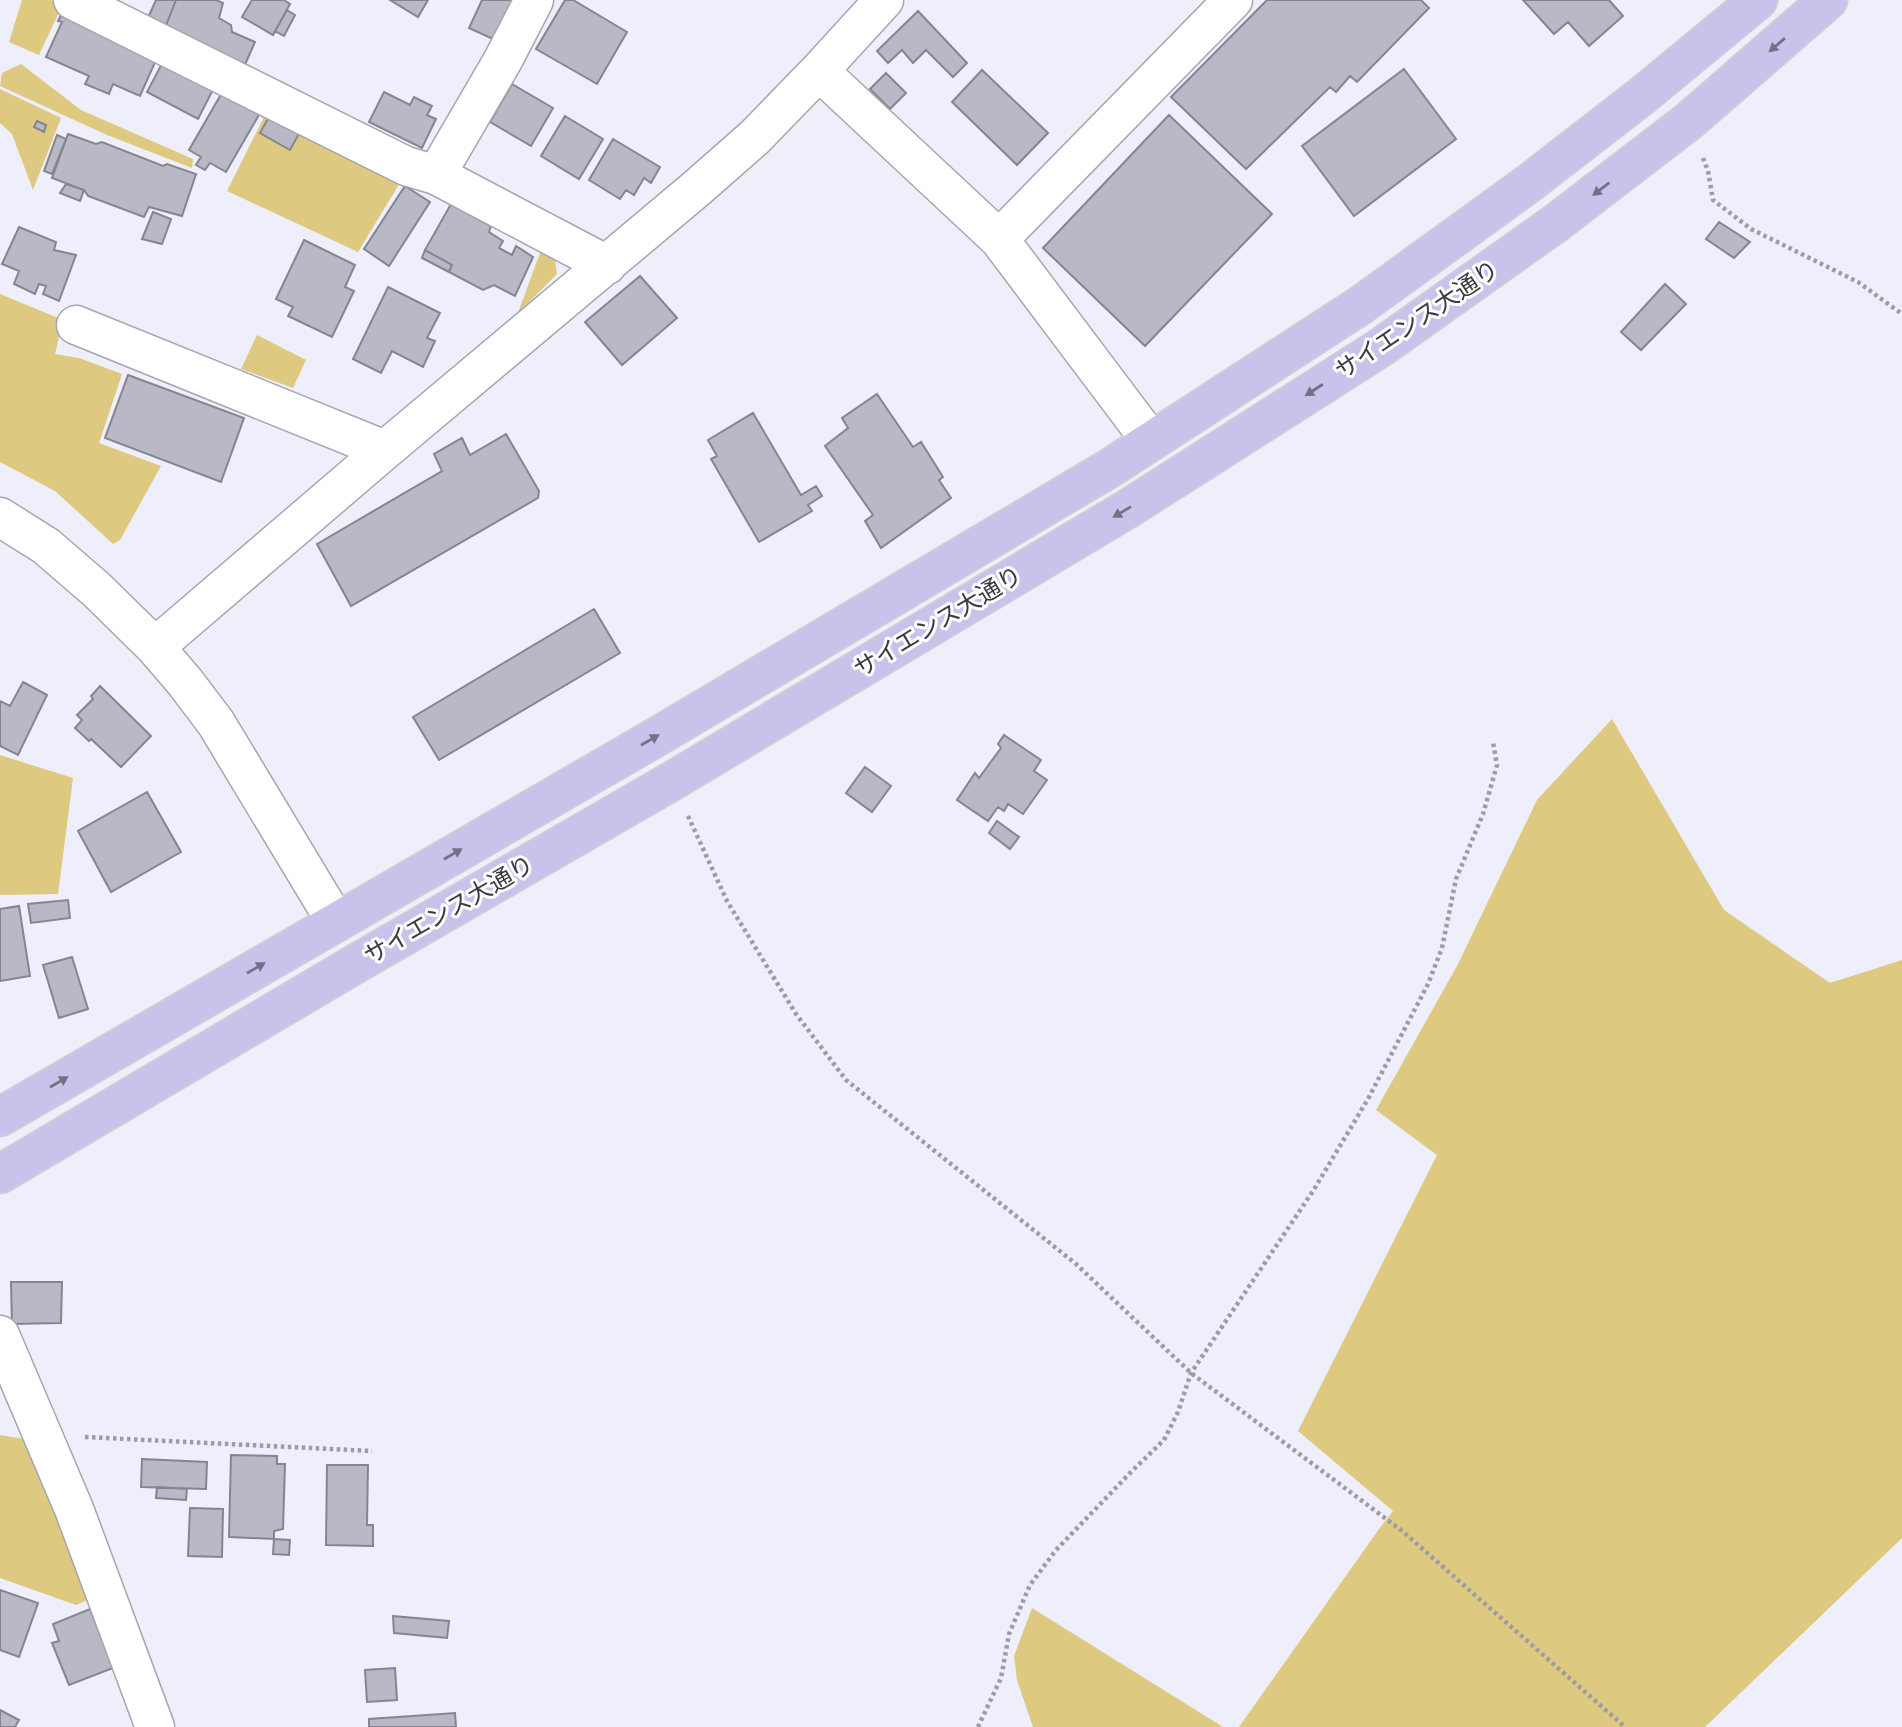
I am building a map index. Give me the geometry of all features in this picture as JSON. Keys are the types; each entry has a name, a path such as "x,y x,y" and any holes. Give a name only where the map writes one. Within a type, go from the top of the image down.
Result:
{"main road":[{"name":"サイエンス大通り","path":"0,1117 653,739 1151,442 1361,305 1528,184 1758,0"},
{"name":"サイエンス大通り","path":"0,1174 672,781 1129,508 1380,348 1556,223 1700,111 1828,0"},
{"path":"1680,64 1700,111"}],"street":[{"path":"73,0 406,166 436,175 607,265"},
{"path":"436,175 503,60 534,0"},
{"path":"155,647 755,137 884,0"},
{"path":"999,239 1233,0"},
{"path":"819,71 999,239 1151,442"},
{"path":"76,324 386,450"},
{"path":"0,517 46,546 97,590 155,647 185,682 216,723 336,922"},
{"path":"0,1335 74,1509 155,1727"}],"path":[{"path":"1700,111 1713,200 1751,229 1858,282 1902,314"},
{"path":"978,1727 1001,1678 1009,1634 1030,1585 1055,1550 1164,1440 1178,1412 1191,1373 1313,1191 1368,1099 1428,984 1442,948 1456,879 1483,814 1497,765 1493,742"},
{"path":"672,781 727,901 796,1014 846,1080 1076,1264 1191,1373 1401,1530 1625,1727"},
{"path":"42,1435 372,1451"}],"shaded area":[{"path":"22,0 51,0 62,6 39,55 9,42"},
{"path":"21,64 81,110 193,159 192,168 107,135 0,86 2,73"},
{"path":"0,89 61,118 33,190 12,134 0,123"},
{"path":"269,107 401,181 358,252 227,191"},
{"path":"541,250 555,259 557,274 518,313"},
{"path":"0,294 63,320 55,354 79,358 122,374 99,443 161,466 120,540 113,544 55,491 0,462"},
{"path":"257,335 306,360 293,388 241,369"},
{"path":"1612,719 1724,910 1830,983 1902,960 1902,1538 1705,1727 1239,1727 1393,1511 1298,1431 1437,1155 1376,1110 1457,966 1537,800"},
{"path":"0,755 73,778 58,894 0,895"},
{"path":"0,1435 30,1440 92,1598 76,1605 0,1578"},
{"path":"1032,1608 1223,1727 1033,1727 1017,1680 1014,1656"}],"building":[{"path":"156,0 176,0 165,28 147,20"},
{"path":"176,0 216,0 223,3 219,18 231,25 232,32 255,42 243,69 165,28"},
{"path":"252,0 284,0 290,4 273,35 242,17"},
{"path":"390,0 428,0 418,17"},
{"path":"482,0 513,0 495,40 469,28"},
{"path":"565,0 573,0 627,32 597,84 536,49"},
{"path":"1267,0 1421,0 1429,8 1357,82 1350,76 1336,92 1330,87 1246,169 1171,97"},
{"path":"1523,0 1609,0 1623,16 1589,46 1568,22 1554,34"},
{"path":"64,9 160,51 140,96 113,84 109,94 85,84 89,76 46,57 62,22 58,21"},
{"path":"287,10 295,15 284,36 275,31"},
{"path":"918,11 967,63 953,77 926,50 913,63 902,50 888,63 877,51"},
{"path":"166,56 216,84 198,119 147,92"},
{"path":"1404,69 1456,139 1354,216 1302,146"},
{"path":"982,70 1048,133 1017,165 952,102"},
{"path":"886,73 906,93 890,109 870,89"},
{"path":"512,84 553,108 531,146 490,122"},
{"path":"223,91 260,113 226,172 210,163 205,170 196,165 201,157 189,150"},
{"path":"384,92 410,105 414,97 432,106 427,115 436,119 422,148 369,122"},
{"path":"271,113 301,130 290,150 260,133"},
{"path":"1169,115 1272,214 1145,346 1043,248"},
{"path":"565,116 603,139 579,179 541,156"},
{"path":"37,121 46,125 44,132 34,127"},
{"path":"68,134 96,144 102,142 163,166 167,164 196,174 182,216 149,207 144,217 88,196 84,190 52,178"},
{"path":"57,135 66,139 52,174 44,171"},
{"path":"613,139 660,167 651,183 644,178 634,195 626,190 620,199 589,180"},
{"path":"66,184 84,190 80,201 60,193"},
{"path":"405,186 430,202 389,266 364,249"},
{"path":"451,204 491,226 489,232 503,241 499,248 512,255 516,246 533,257 515,296 494,285 483,290 449,272 452,265 425,250"},
{"path":"153,212 171,219 162,244 142,239"},
{"path":"1719,222 1750,242 1734,258 1706,239"},
{"path":"19,227 56,242 54,250 76,255 59,301 43,294 46,286 39,284 35,294 14,284 19,271 2,264"},
{"path":"304,240 355,265 345,287 354,291 332,337 288,316 293,307 276,299"},
{"path":"425,250 452,265 449,272 422,258"},
{"path":"640,276 677,318 622,365 585,322"},
{"path":"1665,284 1686,304 1641,350 1621,332"},
{"path":"388,287 440,313 427,338 435,341 423,367 392,351 381,373 353,359"},
{"path":"128,375 244,418 221,482 105,438"},
{"path":"877,394 913,447 921,442 943,477 939,480 951,498 881,548 865,521 873,515 825,446 848,428 842,418"},
{"path":"753,413 801,495 816,486 822,496 808,505 812,511 759,542 711,459 717,456 708,440"},
{"path":"506,434 539,491 538,498 351,606 317,544 442,471 434,454 462,438 470,455"},
{"path":"594,609 620,653 439,760 413,717"},
{"path":"23,682 47,695 18,755 0,746 0,701 10,706"},
{"path":"100,686 151,736 121,767 75,728 82,720 77,715 93,699 91,696"},
{"path":"1004,735 1041,760 1034,771 1047,780 1023,814 1008,804 1004,811 998,807 988,821 957,800 975,773 979,778 1001,748 998,744"},
{"path":"865,767 891,786 872,812 846,793"},
{"path":"147,792 181,852 111,892 78,831"},
{"path":"997,821 1019,837 1010,849 989,833"},
{"path":"68,900 70,918 31,923 28,904"},
{"path":"19,906 30,976 0,981 0,909"},
{"path":"72,957 88,1009 59,1018 43,965"},
{"path":"11,1282 62,1282 61,1323 12,1324"},
{"path":"231,1455 277,1456 277,1464 285,1464 283,1529 274,1531 274,1539 229,1537"},
{"path":"142,1459 207,1462 206,1489 141,1487"},
{"path":"327,1465 368,1465 367,1525 373,1525 373,1546 326,1545"},
{"path":"157,1487 187,1489 186,1500 156,1498"},
{"path":"190,1508 223,1509 222,1557 188,1556"},
{"path":"274,1539 290,1540 289,1555 273,1554"},
{"path":"0,1590 38,1603 19,1657 0,1650"},
{"path":"90,1609 113,1668 69,1685 52,1643 59,1641 53,1624"},
{"path":"393,1616 449,1621 447,1638 394,1633"},
{"path":"395,1668 397,1700 367,1702 365,1670"},
{"path":"0,1710 19,1720 15,1727 0,1727"},
{"path":"455,1713 456,1727 369,1727 369,1719"}]}
